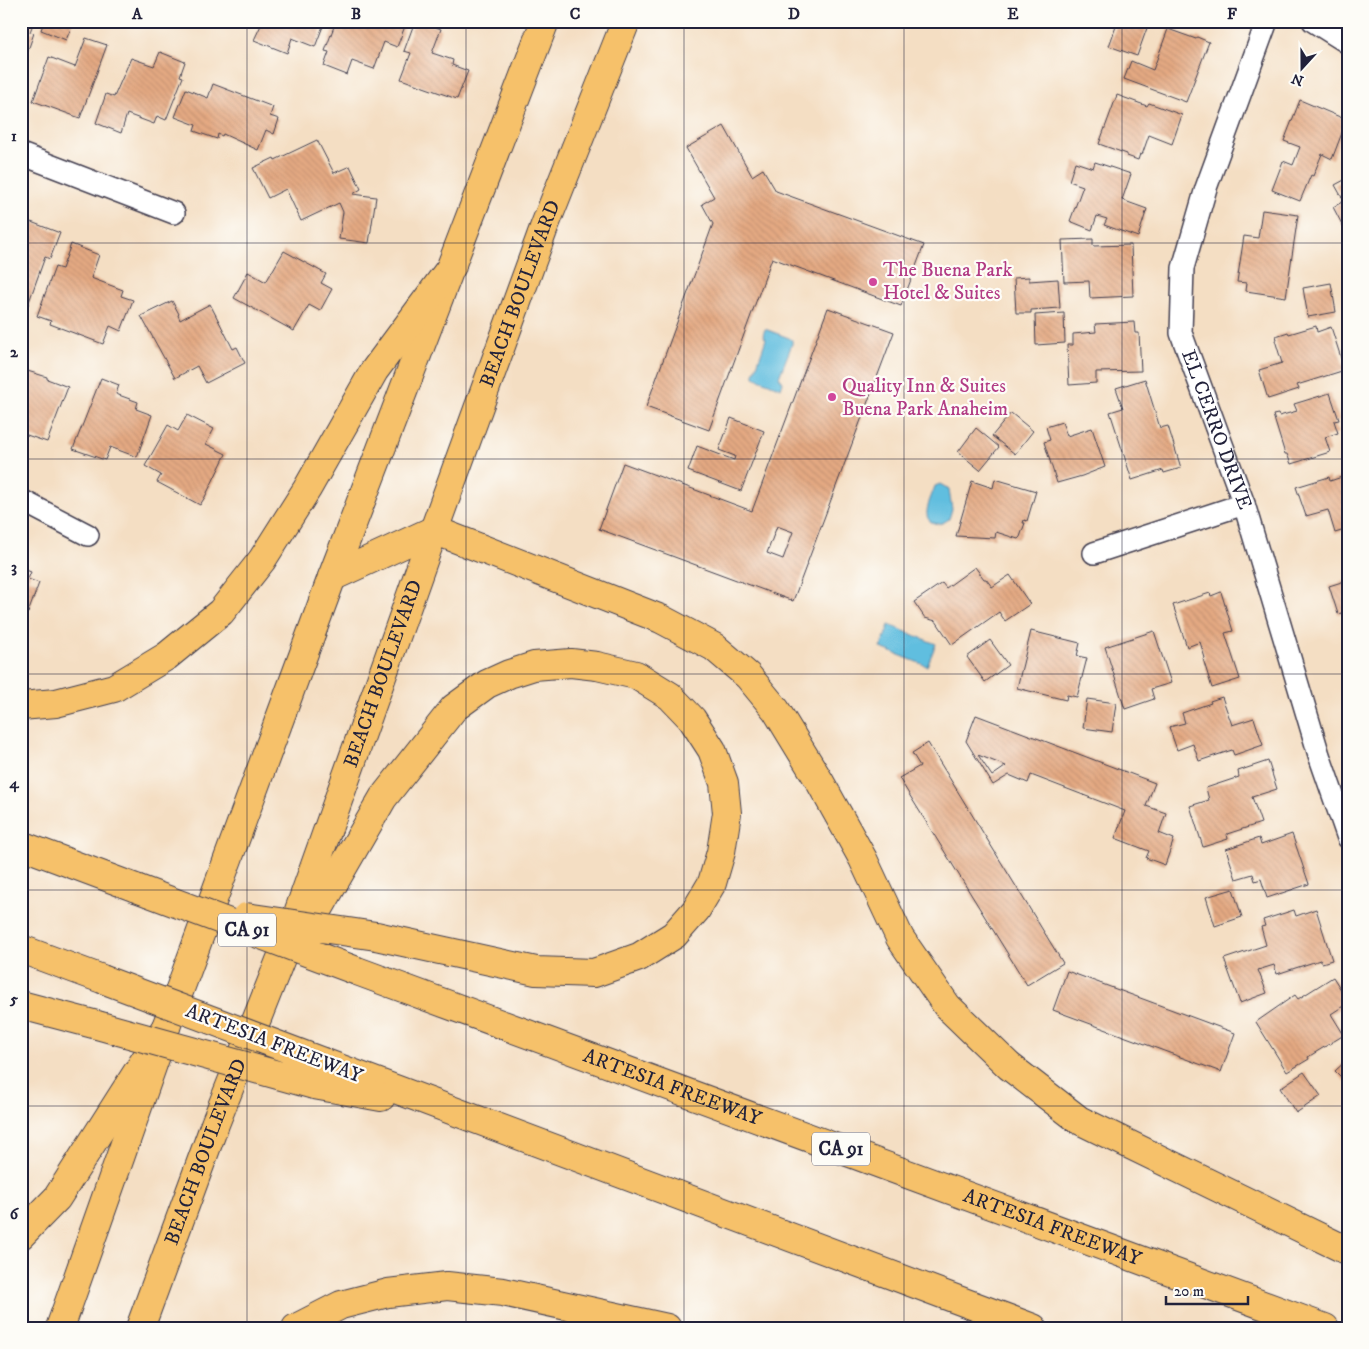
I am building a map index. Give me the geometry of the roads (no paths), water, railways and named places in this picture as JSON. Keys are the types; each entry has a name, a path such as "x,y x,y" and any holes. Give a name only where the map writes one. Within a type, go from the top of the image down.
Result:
{"main road":[{"path":"60,1328 166,1027 332,577 545,21"},
{"name":"BEACH BOULEVARD","path":"140,1328 215,1124 291,933 434,530 621,23"},
{"path":"21,706 56,703 114,688 167,656 221,612 262,560 307,489 374,371 452,266"},
{"path":"332,577 434,530 661,619 714,647 748,676 776,710 820,782 863,859 900,938 947,1006 1009,1066 1079,1120 1348,1251"},
{"path":"190,909 376,936 536,971 594,973 639,957 674,935 696,910 712,883 721,852 727,813 724,783 712,750 692,719 670,696 636,675 597,666 571,663 534,666 509,674 487,684 454,708 383,798 316,914 291,933"},
{"name":"ARTESIA FREEWAY","path":"21,845 1325,1328"},
{"name":"ARTESIA FREEWAY","path":"21,949 102,979 318,1074 447,1109 1033,1328"},
{"path":"21,1005 97,1025 318,1074"},
{"path":"21,1236 56,1198 166,1027"},
{"path":"296,1328 341,1305 388,1293 447,1286 503,1292 667,1328"}],"street":[{"name":"EL CERRO DRIVE","path":"1267,21 1206,188 1183,268 1181,333 1244,504 1319,755 1348,838"},
{"path":"1313,21 1348,43"},
{"path":"21,154 174,213"},
{"path":"21,500 88,536"},
{"path":"1094,554 1244,504"}],"water":[{"path":"765,329 792,340 779,377 783,382 781,388 754,377 766,339 763,335"},
{"path":"940,484 949,489 952,509 949,519 936,524 927,517 927,512 935,486"},
{"path":"889,625 936,644 927,666 881,648"}],"place":[{"name":"The Buena Park Hotel & Suites","path":"873,282"},
{"name":"Quality Inn & Suites Buena Park Anaheim","path":"832,397"}]}
